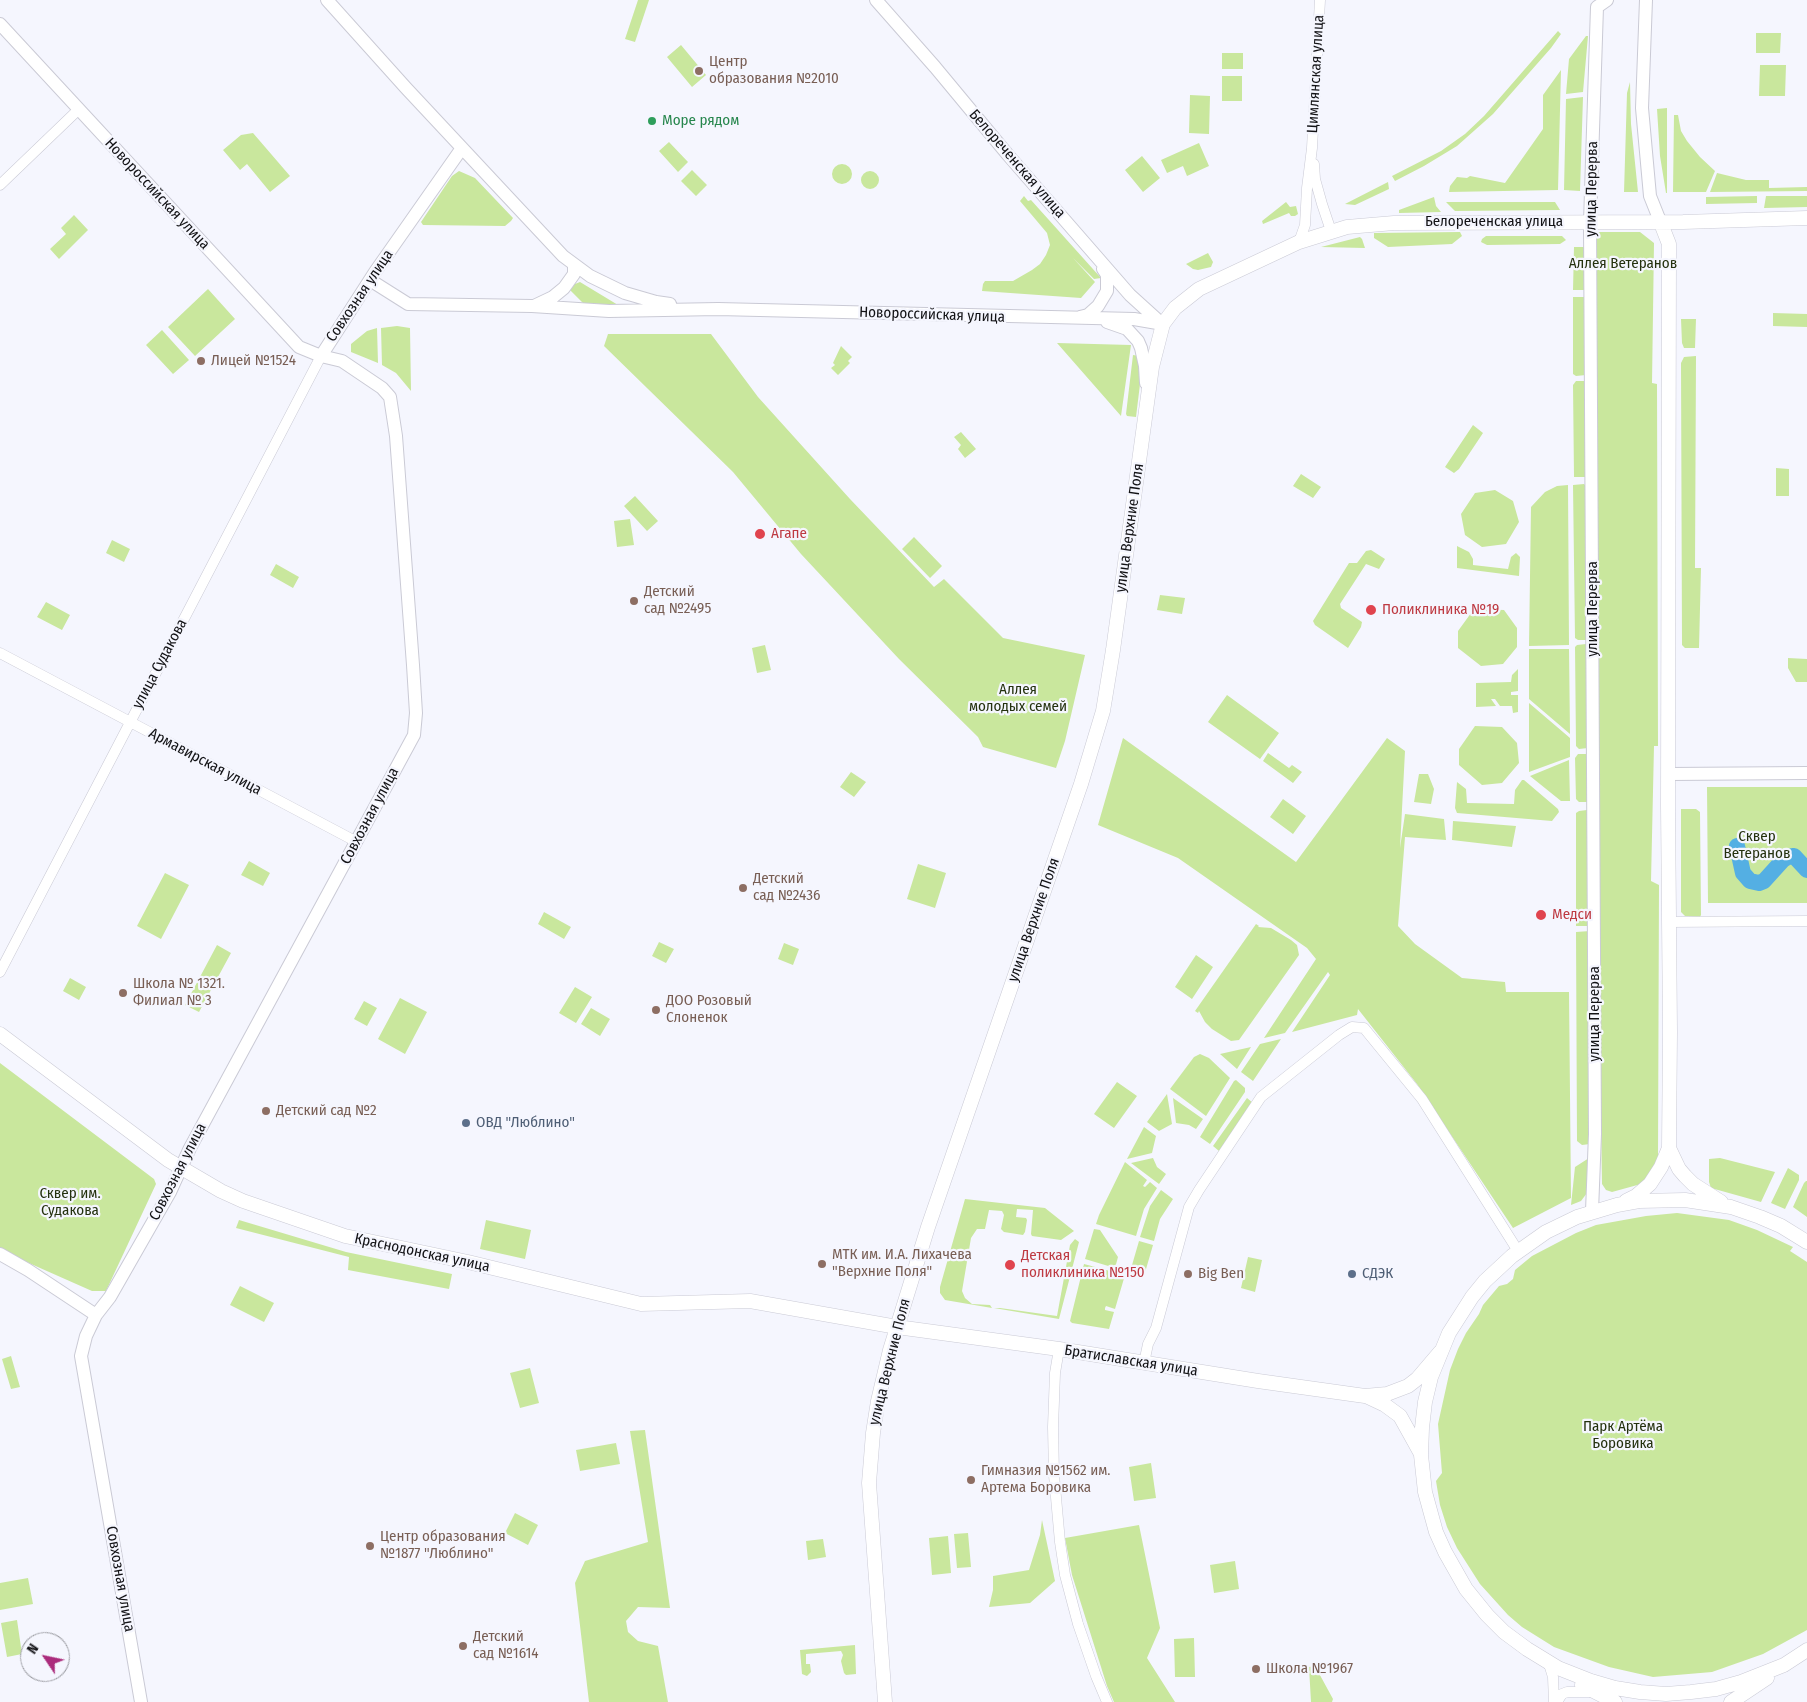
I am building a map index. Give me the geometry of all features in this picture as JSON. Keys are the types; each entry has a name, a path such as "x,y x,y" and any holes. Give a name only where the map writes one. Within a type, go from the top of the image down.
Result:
{"main road":[{"name":"Белореченская улица","path":"1331,231 1362,224 1394,223 1807,218"},
{"path":"1617,1205 1636,1196 1650,1184 1661,1167 1669,1148 1669,244 1660,221"},
{"name":"улица Верхние Поля","path":"886,1702 869,1483 878,1401 897,1327 951,1158 1081,784 1103,711 1154,356 1163,324 1175,308 1199,289 1299,242 1331,231"},
{"name":"Краснодонская улица","path":"0,1034 168,1160 220,1191 243,1201 345,1236 468,1262 641,1304 750,1301 897,1327"},
{"path":"1669,1148 1685,1176 1710,1196 1731,1207"},
{"name":"Братиславская улица","path":"1807,1242 1781,1226 1731,1207 1708,1202 1670,1199 1639,1201 1592,1211 1546,1232 1495,1270 1472,1297 1449,1332 1431,1376 1425,1402 1421,1455 1425,1492 1430,1512 1454,1571 1487,1615 1504,1632 1526,1649 1558,1668 1615,1688 1640,1692 1682,1693 1716,1689 1740,1682 1784,1665 1807,1650"},
{"name":"Братиславская улица","path":"897,1327 1059,1349 1365,1396 1387,1394 1408,1386 1417,1379 1440,1352"},
{"name":"Братиславская улица","path":"1365,1396 1385,1405 1400,1416 1421,1455"},
{"path":"1526,1649 1575,1681 1615,1702"},
{"path":"1731,1702 1784,1665"}],"street":[{"path":"327,0 462,148"},
{"name":"Белореченская улица","path":"876,0 1130,295 1163,324"},
{"name":"Цимлянская улица","path":"1299,242 1305,225 1312,148 1320,0"},
{"path":"1646,0 1642,108 1650,196 1660,221"},
{"name":"улица Перерва","path":"1592,1211 1595,1114 1590,222 1602,4"},
{"name":"Новороссийская улица","path":"0,24 299,347 321,356"},
{"path":"0,185 79,110"},
{"name":"Новороссийская улица","path":"462,148 543,236 574,265 590,276 624,294 656,302 702,309"},
{"name":"Совхозная улица","path":"141,1702 81,1356 86,1336 96,1316 110,1297 170,1192 190,1148 414,735 416,713 413,665 396,436 390,397 382,388 342,361 321,356 370,280 462,148"},
{"name":"Цимлянская улица","path":"1312,148 1316,179 1331,231"},
{"path":"1078,318 1088,314 1098,306 1107,291 1107,275 1094,253"},
{"path":"532,306 553,297 564,288 574,274 574,265"},
{"name":"Новороссийская улица","path":"370,280 408,304 532,306 609,311 702,309 1134,319 1163,324"},
{"path":"1093,318 1127,329 1138,341 1145,366 1147,404"},
{"name":"улица Судакова","path":"0,972 321,356"},
{"name":"Армавирская улица","path":"0,653 357,842"},
{"path":"1669,774 1807,773"},
{"path":"1669,922 1807,921"},
{"path":"1144,1363 1148,1344 1156,1328 1189,1207 1199,1190 1261,1097 1338,1034 1352,1027 1364,1028 1422,1099 1518,1251"},
{"path":"0,1254 28,1270 96,1316"},
{"path":"1059,1349 1055,1374 1053,1427 1054,1475 1060,1542 1065,1575 1078,1624 1107,1702"},
{"path":"1549,1664 1553,1677 1555,1702"},
{"path":"1555,1702 1562,1694 1567,1692 1596,1692"}],"green space":[{"path":"638,0 649,0 635,42 625,39"},
{"path":"1558,31 1561,34 1551,48 1493,114 1457,146 1395,181 1392,176 1441,151 1465,134 1484,116"},
{"path":"1756,33 1781,33 1780,53 1756,53"},
{"path":"1586,36 1588,36 1583,92 1566,94 1569,59"},
{"path":"681,45 706,75 692,87 667,57"},
{"path":"1222,53 1243,53 1243,69 1222,69"},
{"path":"1760,65 1786,65 1785,96 1759,96"},
{"path":"1561,70 1558,190 1449,192 1450,186 1457,177 1467,178 1470,176 1505,183 1543,129 1543,95"},
{"path":"1222,76 1242,76 1242,101 1222,101"},
{"path":"1630,82 1631,124 1638,192 1624,192 1627,93"},
{"path":"1190,95 1210,96 1209,134 1189,133"},
{"path":"1583,97 1580,191 1564,190 1566,99"},
{"path":"1667,108 1666,193 1660,156 1657,109"},
{"path":"1674,115 1678,115 1681,131 1687,141 1715,171 1706,192 1673,192"},
{"path":"253,133 290,176 270,192 247,164 240,170 223,150 241,135"},
{"path":"669,142 688,162 678,172 659,151"},
{"path":"1199,143 1209,166 1187,176 1183,166 1167,173 1161,160"},
{"path":"1142,156 1160,178 1143,192 1125,170"},
{"path":"838,164 846,164 852,170 852,178 846,184 838,184 832,178 832,170"},
{"path":"692,170 707,185 696,196 681,181"},
{"path":"459,171 475,178 513,218 511,221 505,226 423,225 421,222 452,176"},
{"path":"866,171 874,171 879,176 877,187 866,189 861,184 861,176"},
{"path":"1717,173 1746,180 1769,180 1769,188 1807,187 1807,191 1710,192"},
{"path":"1388,182 1389,189 1355,205 1345,204"},
{"path":"1024,196 1028,201 1031,200 1101,278 1094,279 1073,258 1095,282 1081,298 982,291 985,281 1013,281 1040,264 1046,255 1050,245 1047,233 1020,201"},
{"path":"1757,196 1757,203 1706,204 1706,197"},
{"path":"1766,196 1807,196 1807,207 1764,208"},
{"path":"1434,197 1436,206 1441,212 1399,213 1399,210"},
{"path":"1286,202 1290,207 1296,206 1298,214 1291,216 1289,213 1263,224 1262,221"},
{"path":"1446,202 1555,202 1560,210 1455,211"},
{"path":"74,215 88,230 59,259 50,249 66,234 61,228"},
{"path":"1460,232 1462,236 1452,244 1388,247 1374,238 1374,233"},
{"name":"Аллея Ветеранов","path":"1595,232 1640,232 1654,243 1652,383 1657,384 1658,746 1654,746 1651,881 1659,885 1658,1156 1657,1165 1641,1184 1612,1192 1606,1190 1602,1184 1598,927"},
{"path":"1486,236 1562,236 1566,240 1560,244 1487,245 1481,242"},
{"path":"1360,237 1365,248 1321,247"},
{"path":"1574,247 1585,247 1586,290 1573,290"},
{"path":"1208,253 1213,262 1211,267 1198,270 1186,264"},
{"path":"580,282 618,305 583,303 569,289"},
{"path":"208,289 235,319 195,356 168,327"},
{"path":"1573,297 1585,297 1586,375 1576,376 1573,374"},
{"path":"1773,313 1807,314 1807,327 1773,326"},
{"path":"1681,319 1696,319 1695,348 1684,348"},
{"path":"397,326 410,328 411,391 396,373 382,365 381,328"},
{"path":"377,328 378,363 351,352 351,344 367,331"},
{"path":"162,330 189,360 173,374 146,345"},
{"name":"Аллея молодых семей","path":"608,334 711,334 758,397 850,499 934,587 944,579 1003,638 1085,655 1065,741 1056,768 983,747 978,737 899,659 801,554 733,472 604,346"},
{"path":"1057,343 1131,345 1121,416"},
{"path":"841,346 852,357 848,361 850,363 838,375 831,368 835,365 833,363"},
{"path":"1133,355 1139,356 1140,384 1136,417 1127,416 1126,414"},
{"path":"1696,356 1695,568 1701,568 1699,648 1685,648 1682,645 1681,363 1684,357"},
{"path":"1576,381 1586,381 1586,477 1574,477 1573,385"},
{"path":"1473,425 1483,433 1459,469 1454,473 1445,467"},
{"path":"961,432 976,449 965,458 958,449 961,445 954,437"},
{"path":"1776,468 1789,469 1789,496 1776,496"},
{"path":"1301,474 1321,487 1313,498 1293,486"},
{"path":"1584,484 1586,486 1587,640 1578,640 1575,638 1573,485"},
{"path":"1568,485 1569,645 1529,646 1531,507 1545,492 1557,486"},
{"path":"1495,490 1513,501 1519,522 1506,544 1482,547 1465,535 1461,514 1475,493"},
{"path":"635,496 658,521 647,531 624,506"},
{"path":"630,519 634,545 617,547 614,521"},
{"path":"914,537 942,566 930,578 902,549"},
{"path":"112,540 130,549 124,562 106,553"},
{"path":"1457,546 1469,552 1473,559 1473,565 1508,569 1511,557 1516,553 1520,557 1519,576 1457,568"},
{"path":"1371,550 1385,559 1379,569 1366,564 1340,604 1341,608 1362,622 1348,648 1315,625 1313,621 1349,563 1357,563 1366,551"},
{"path":"276,564 299,577 293,588 270,575"},
{"path":"1160,595 1185,598 1182,614 1157,610"},
{"path":"46,602 70,615 62,630 37,617"},
{"path":"1474,609 1504,610 1517,628 1517,647 1503,664 1481,666 1458,648 1458,631"},
{"path":"1586,644 1588,748 1579,749 1576,746 1575,647"},
{"path":"765,645 771,670 757,673 752,648"},
{"path":"1529,649 1569,649 1570,734 1529,699"},
{"path":"1788,658 1807,659 1807,682 1796,682 1788,668"},
{"path":"1518,669 1518,691 1511,692 1511,695 1518,695 1518,712 1513,713 1512,706 1500,706 1495,699 1491,699 1496,706 1476,707 1476,683 1511,682 1512,675"},
{"path":"1227,695 1279,733 1260,759 1208,722"},
{"path":"1529,703 1570,738 1570,757 1529,772"},
{"path":"1475,726 1502,727 1517,743 1519,763 1502,783 1482,785 1459,765 1459,749"},
{"path":"1123,738 1296,862 1387,738 1405,751 1400,848 1405,814 1444,819 1446,840 1405,837 1398,926 1415,944 1462,978 1505,982 1506,992 1569,992 1571,1198 1513,1228 1417,1084 1358,1009 1357,1015 1292,1032 1330,975 1328,972 1285,1033 1264,1038 1316,959 1307,948 1178,858 1098,825"},
{"path":"1268,753 1289,768 1292,765 1302,772 1293,783 1263,761"},
{"path":"1578,754 1589,754 1589,802 1579,802 1576,799 1575,758"},
{"path":"1569,760 1570,801 1561,801 1530,776"},
{"path":"851,772 866,782 854,797 840,787"},
{"path":"1419,774 1428,774 1434,789 1431,804 1414,802"},
{"path":"1522,780 1558,809 1559,812 1552,821 1457,813 1455,808 1457,782 1466,789 1467,803 1514,804 1515,790"},
{"name":"Сквер Ветеранов","path":"1707,787 1807,787 1807,903 1708,903"},
{"path":"1283,799 1306,816 1293,834 1270,817"},
{"path":"1681,809 1696,809 1700,812 1700,917 1685,916 1681,912"},
{"path":"1587,810 1589,926 1576,926 1576,813"},
{"path":"1453,821 1516,826 1512,847 1452,840"},
{"path":"249,861 270,873 263,886 241,875"},
{"path":"918,864 946,873 935,908 907,899"},
{"path":"165,873 189,885 161,939 137,926"},
{"path":"544,912 571,927 564,939 538,924"},
{"path":"1256,924 1258,927 1271,928 1291,940 1297,945 1299,955 1239,1040 1231,1041 1212,1029 1205,1022 1199,1011 1198,1013 1195,1011"},
{"path":"1590,931 1590,1144 1582,1145 1577,1141 1576,932"},
{"path":"659,942 674,949 666,963 652,956"},
{"path":"784,943 799,949 793,965 778,959"},
{"path":"217,945 231,953 199,1012 185,1005"},
{"path":"1196,955 1213,967 1192,999 1175,987"},
{"path":"70,978 86,987 79,1000 63,991"},
{"path":"575,987 592,997 576,1023 559,1013"},
{"path":"400,998 427,1012 405,1054 378,1039"},
{"path":"364,1001 377,1008 367,1026 354,1019"},
{"path":"591,1008 610,1019 600,1036 581,1024"},
{"path":"1281,1039 1253,1081 1241,1072 1260,1044"},
{"path":"1251,1047 1237,1069 1220,1054"},
{"path":"1200,1054 1209,1058 1230,1078 1206,1116 1170,1089 1194,1057"},
{"name":"Сквер им. Судакова","path":"0,1063 154,1179 156,1184 106,1291 92,1291 22,1260 0,1247"},
{"path":"1236,1080 1245,1088 1245,1092 1210,1144 1200,1137"},
{"path":"1117,1082 1137,1096 1114,1128 1094,1114"},
{"path":"1167,1094 1172,1124 1159,1131 1147,1122"},
{"path":"1173,1098 1203,1119 1196,1129 1189,1125 1176,1123"},
{"path":"1247,1098 1253,1103 1219,1151 1213,1146"},
{"path":"1144,1127 1156,1136 1152,1153 1127,1159"},
{"path":"1153,1158 1157,1167 1166,1174 1159,1184 1131,1163"},
{"path":"1589,1158 1587,1193 1581,1201 1571,1205 1575,1167"},
{"path":"1720,1158 1775,1172 1761,1202 1711,1188 1709,1182 1709,1159"},
{"path":"1125,1162 1147,1180 1143,1186 1145,1187 1150,1182 1157,1188 1144,1209 1136,1236 1096,1224"},
{"path":"1788,1168 1799,1175 1799,1180 1785,1209 1771,1203"},
{"path":"1807,1181 1807,1217 1793,1207"},
{"path":"1161,1190 1173,1199 1160,1219 1154,1241 1140,1237 1150,1206"},
{"path":"965,1199 1045,1208 1074,1231 1061,1240 1032,1236 1033,1210 1017,1209 1016,1217 1026,1218 1027,1220 1025,1232 1023,1235 1004,1232 1001,1229 1004,1215 1002,1211 989,1210 985,1229 977,1229 971,1238 962,1291 965,1298 972,1304 990,1305 992,1308 945,1300 940,1293 940,1287"},
{"name":"Парк Артёма Боровика","path":"1677,1213 1729,1220 1757,1230 1793,1247 1790,1251 1807,1262 1807,1630 1763,1654 1712,1672 1653,1677 1609,1667 1554,1647 1522,1627 1508,1615 1480,1584 1457,1548 1447,1527 1440,1505 1436,1481 1442,1473 1438,1424 1450,1370 1466,1333 1483,1305 1499,1286 1507,1284 1513,1279 1515,1270 1532,1256 1576,1233 1596,1225 1646,1216"},
{"path":"239,1220 346,1252 452,1274 449,1289 348,1270 349,1257 236,1228"},
{"path":"486,1220 531,1230 525,1259 480,1249"},
{"path":"1094,1229 1100,1230 1118,1257 1115,1268 1085,1259"},
{"path":"1075,1239 1079,1242 1059,1319 994,1308 1057,1316 1070,1245"},
{"path":"1139,1241 1153,1245 1144,1276 1130,1272"},
{"path":"1248,1257 1262,1260 1255,1292 1241,1288"},
{"path":"1084,1264 1125,1275 1115,1309 1106,1306 1105,1308 1105,1310 1114,1312 1109,1329 1072,1323 1070,1321"},
{"path":"240,1286 274,1303 264,1322 230,1305"},
{"path":"11,1356 20,1387 11,1389 2,1359"},
{"path":"530,1368 539,1403 520,1408 510,1373"},
{"path":"645,1430 670,1608 638,1607 626,1621 628,1632 638,1641 658,1646 668,1702 589,1702 575,1583 585,1561 648,1542 630,1431"},
{"path":"616,1443 620,1464 580,1471 576,1450"},
{"path":"1151,1463 1156,1498 1134,1501 1129,1467"},
{"path":"515,1513 538,1525 528,1545 505,1533"},
{"path":"1042,1520 1055,1581 1030,1603 989,1607 993,1590 993,1576 1029,1570 1040,1535"},
{"path":"1139,1525 1160,1628 1147,1658 1175,1702 1114,1702 1107,1686 1072,1575 1065,1538"},
{"path":"968,1533 971,1567 957,1568 954,1534"},
{"path":"948,1536 951,1573 932,1575 929,1538"},
{"path":"823,1539 826,1557 808,1560 806,1541"},
{"path":"1235,1561 1239,1589 1214,1593 1210,1565"},
{"path":"28,1578 33,1604 0,1610 0,1583"},
{"path":"17,1620 20,1654 7,1657 1,1623"},
{"path":"1194,1638 1195,1677 1175,1677 1174,1639"},
{"path":"855,1645 856,1674 846,1675 844,1673 841,1651 806,1654 806,1664 810,1664 811,1672 807,1676 802,1674 800,1650"},
{"path":"1315,1666 1333,1699 1332,1702 1311,1702 1309,1667"}],"waterway":[{"path":"1737,846 1743,873 1750,881 1759,883 1764,881 1788,857 1794,856 1807,870"}],"place":[{"name":"Центр образования №2010","path":"699,71"},
{"name":"Море рядом","path":"652,121"},
{"name":"Лицей №1524","path":"201,361"},
{"name":"Агапе","path":"760,534"},
{"name":"Детский сад №2495","path":"634,601"},
{"name":"Поликлиника №19","path":"1371,610"},
{"name":"Детский сад №2436","path":"743,888"},
{"name":"Медси","path":"1541,915"},
{"name":"Школа № 1321. Филиал № 3","path":"123,993"},
{"name":"ДОО Розовый Слоненок","path":"656,1010"},
{"name":"Детский сад №2","path":"266,1111"},
{"name":"ОВД \"Люблино\"","path":"466,1123"},
{"name":"МТК им. И.А. Лихачева \"Верхние Поля\"","path":"822,1264"},
{"name":"Детская поликлиника №150","path":"1010,1265"},
{"name":"Big Ben","path":"1188,1274"},
{"name":"СДЭК","path":"1352,1274"},
{"name":"Гимназия №1562 им. Артема Боровика","path":"971,1480"},
{"name":"Центр образования №1877 \"Люблино\"","path":"370,1546"},
{"name":"Детский сад №1614","path":"463,1646"},
{"name":"Школа №1967","path":"1256,1669"}]}
